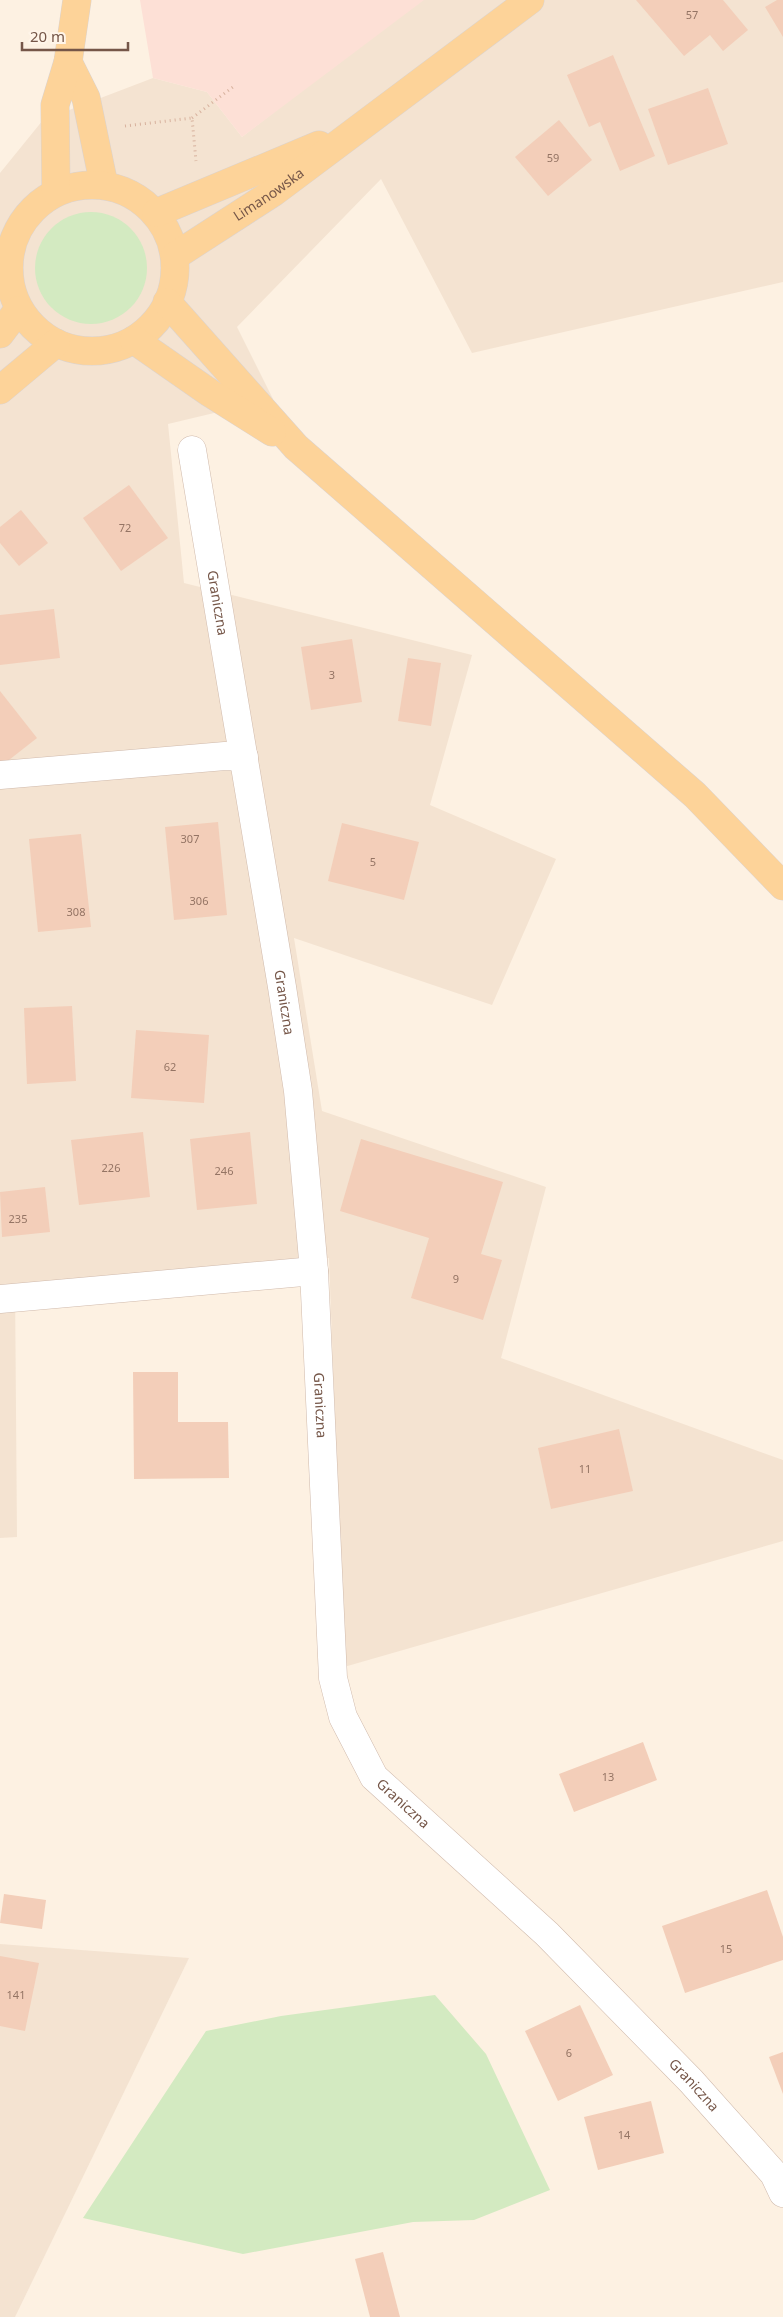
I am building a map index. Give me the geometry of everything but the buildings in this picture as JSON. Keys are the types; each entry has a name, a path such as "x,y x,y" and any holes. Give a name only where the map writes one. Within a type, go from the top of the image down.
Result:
{"main road":[{"path":"56,192 55,105 68,62 78,0"},
{"name":"Limanowska","path":"175,256 274,192 530,0"},
{"path":"68,62 86,98 104,185"},
{"name":"Limanowska","path":"156,213 360,128"},
{"path":"77,185 104,185 120,188 139,198 156,213 168,233 175,256 175,276 171,295 167,302 150,328 134,340 116,348 96,351 76,350 56,344 40,334 18,310 10,287 8,268 10,249 17,231 40,202 56,192 77,185"},
{"path":"167,302 296,446 695,795 783,886"},
{"path":"0,334 18,310"},
{"path":"134,340 210,393 296,446"},
{"path":"0,390 56,344"}],"street":[{"name":"Graniczna","path":"192,450 298,1091 314,1272 333,1678 343,1717 374,1778 560,1948 697,2088 774,2174 783,2193"},
{"path":"0,775 244,756"},
{"path":"0,1299 314,1272"}],"path":[{"path":"118,127 192,118 233,87"},
{"path":"192,118 196,170"}],"shaded area":[{"path":"140,0 424,0 242,137 207,92 153,78"},
{"path":"418,0 783,0 783,282 472,353 381,179 237,327 273,399 168,424 184,583 472,655 430,805 556,859 492,1005 294,938 322,1111 546,1187 501,1358 783,1460 783,1541 344,1667 329,1258 15,1284 17,1537 0,1538 0,173 43,120 153,78 207,92 242,137"},
{"path":"0,1944 189,1958 15,2317 0,2317"}],"green space":[{"path":"91,212 112,216 131,228 143,247 147,268 143,289 131,308 112,320 91,324 70,320 51,308 39,289 35,268 39,247 51,228 70,216"},
{"path":"435,1995 486,2054 550,2190 474,2220 413,2222 243,2254 83,2218 206,2031 281,2016"}]}
